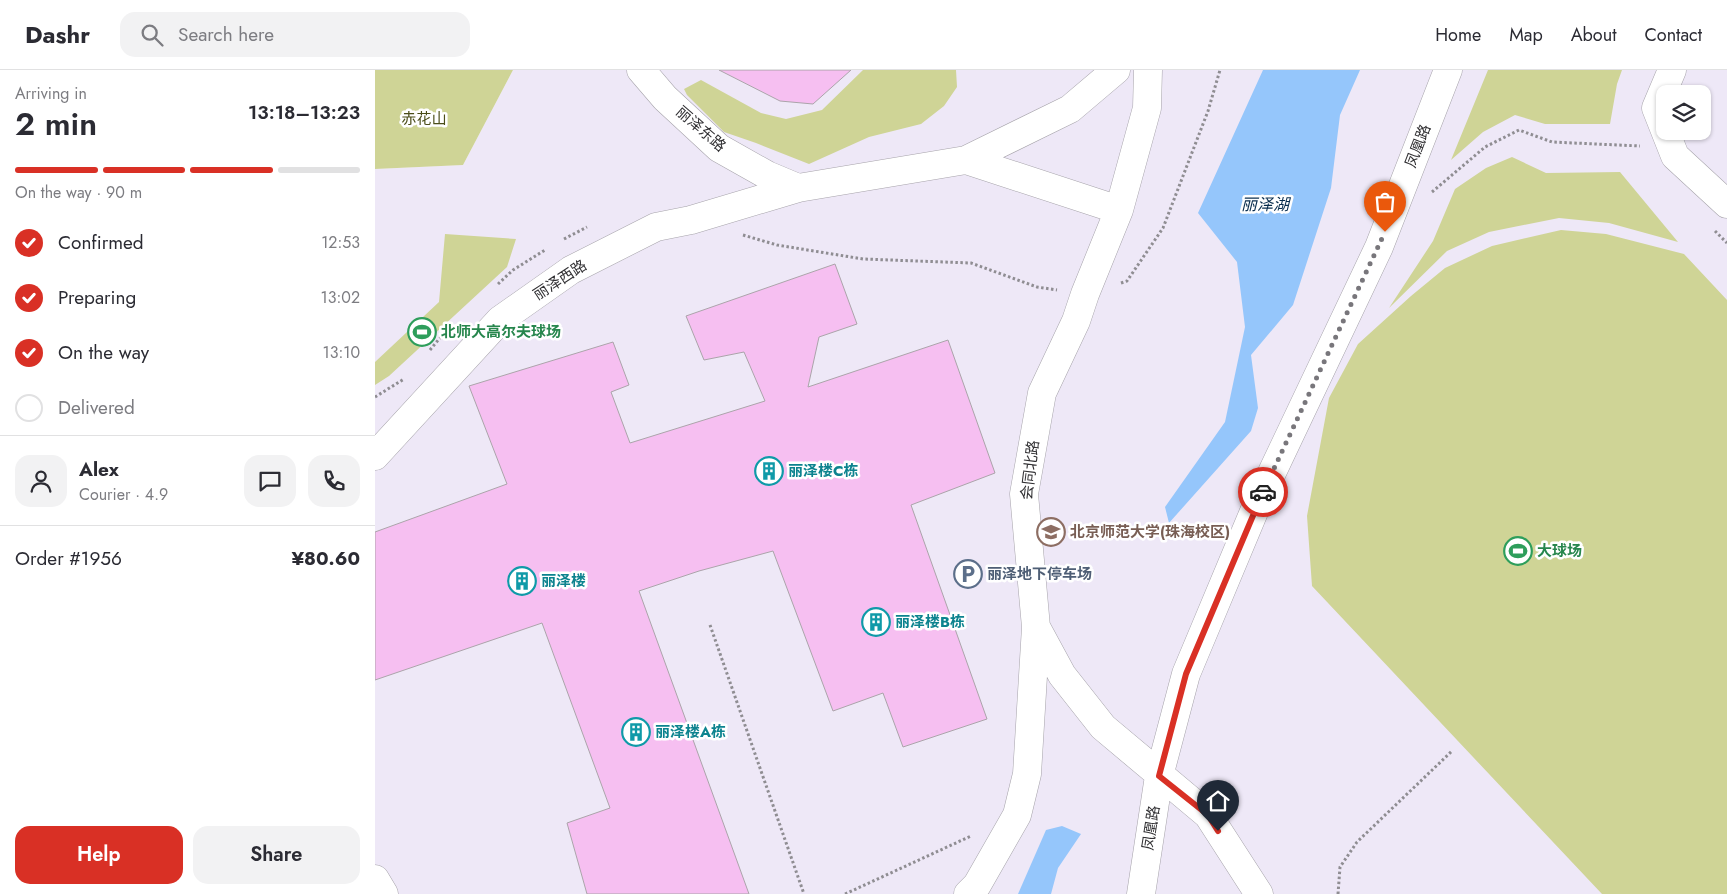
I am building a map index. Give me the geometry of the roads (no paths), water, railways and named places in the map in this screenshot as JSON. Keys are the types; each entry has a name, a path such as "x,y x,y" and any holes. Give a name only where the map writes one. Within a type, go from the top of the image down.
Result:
{"street":[{"name":"丽泽东路","path":"641,70 665,98 719,148 767,175 798,188"},
{"path":"966,160 1070,108 1116,70"},
{"name":"会同北路","path":"1148,70 1147,108 1119,210 1076,321 1042,393 1024,494 1036,628 1062,675 1103,727 1159,776 1208,815 1259,894"},
{"name":"凤凰路","path":"1141,894 1159,776 1186,674 1258,502 1379,247 1448,70"},
{"path":"1672,70 1656,108 1675,156 1727,204"},
{"name":"丽泽西路","path":"375,456 500,320 571,270 656,227 691,220 798,188 966,160"},
{"path":"966,160 1119,210"},
{"path":"968,894 977,885 1017,815 1027,774 1036,628"},
{"path":"375,879 384,894"}],"water":[{"name":"丽泽湖","path":"1263,70 1360,70 1340,115 1331,188 1293,305 1251,355 1258,408 1251,431 1169,523 1165,507 1225,422 1245,327 1237,262 1198,213"},
{"path":"1062,826 1081,834 1058,868 1051,894 1018,894 1046,830"}],"place":[{"name":"北师大高尔夫球场","path":"422,332"},
{"name":"丽泽楼C栋","path":"769,471"},
{"name":"北京师范大学(珠海校区)","path":"1051,532"},
{"name":"大球场","path":"1518,551"},
{"name":"丽泽地下停车场","path":"968,574"},
{"name":"丽泽楼","path":"522,581"},
{"name":"丽泽楼B栋","path":"876,622"},
{"name":"丽泽楼A栋","path":"636,732"}],"park label":[{"name":"赤花山","path":"424,119"}]}
